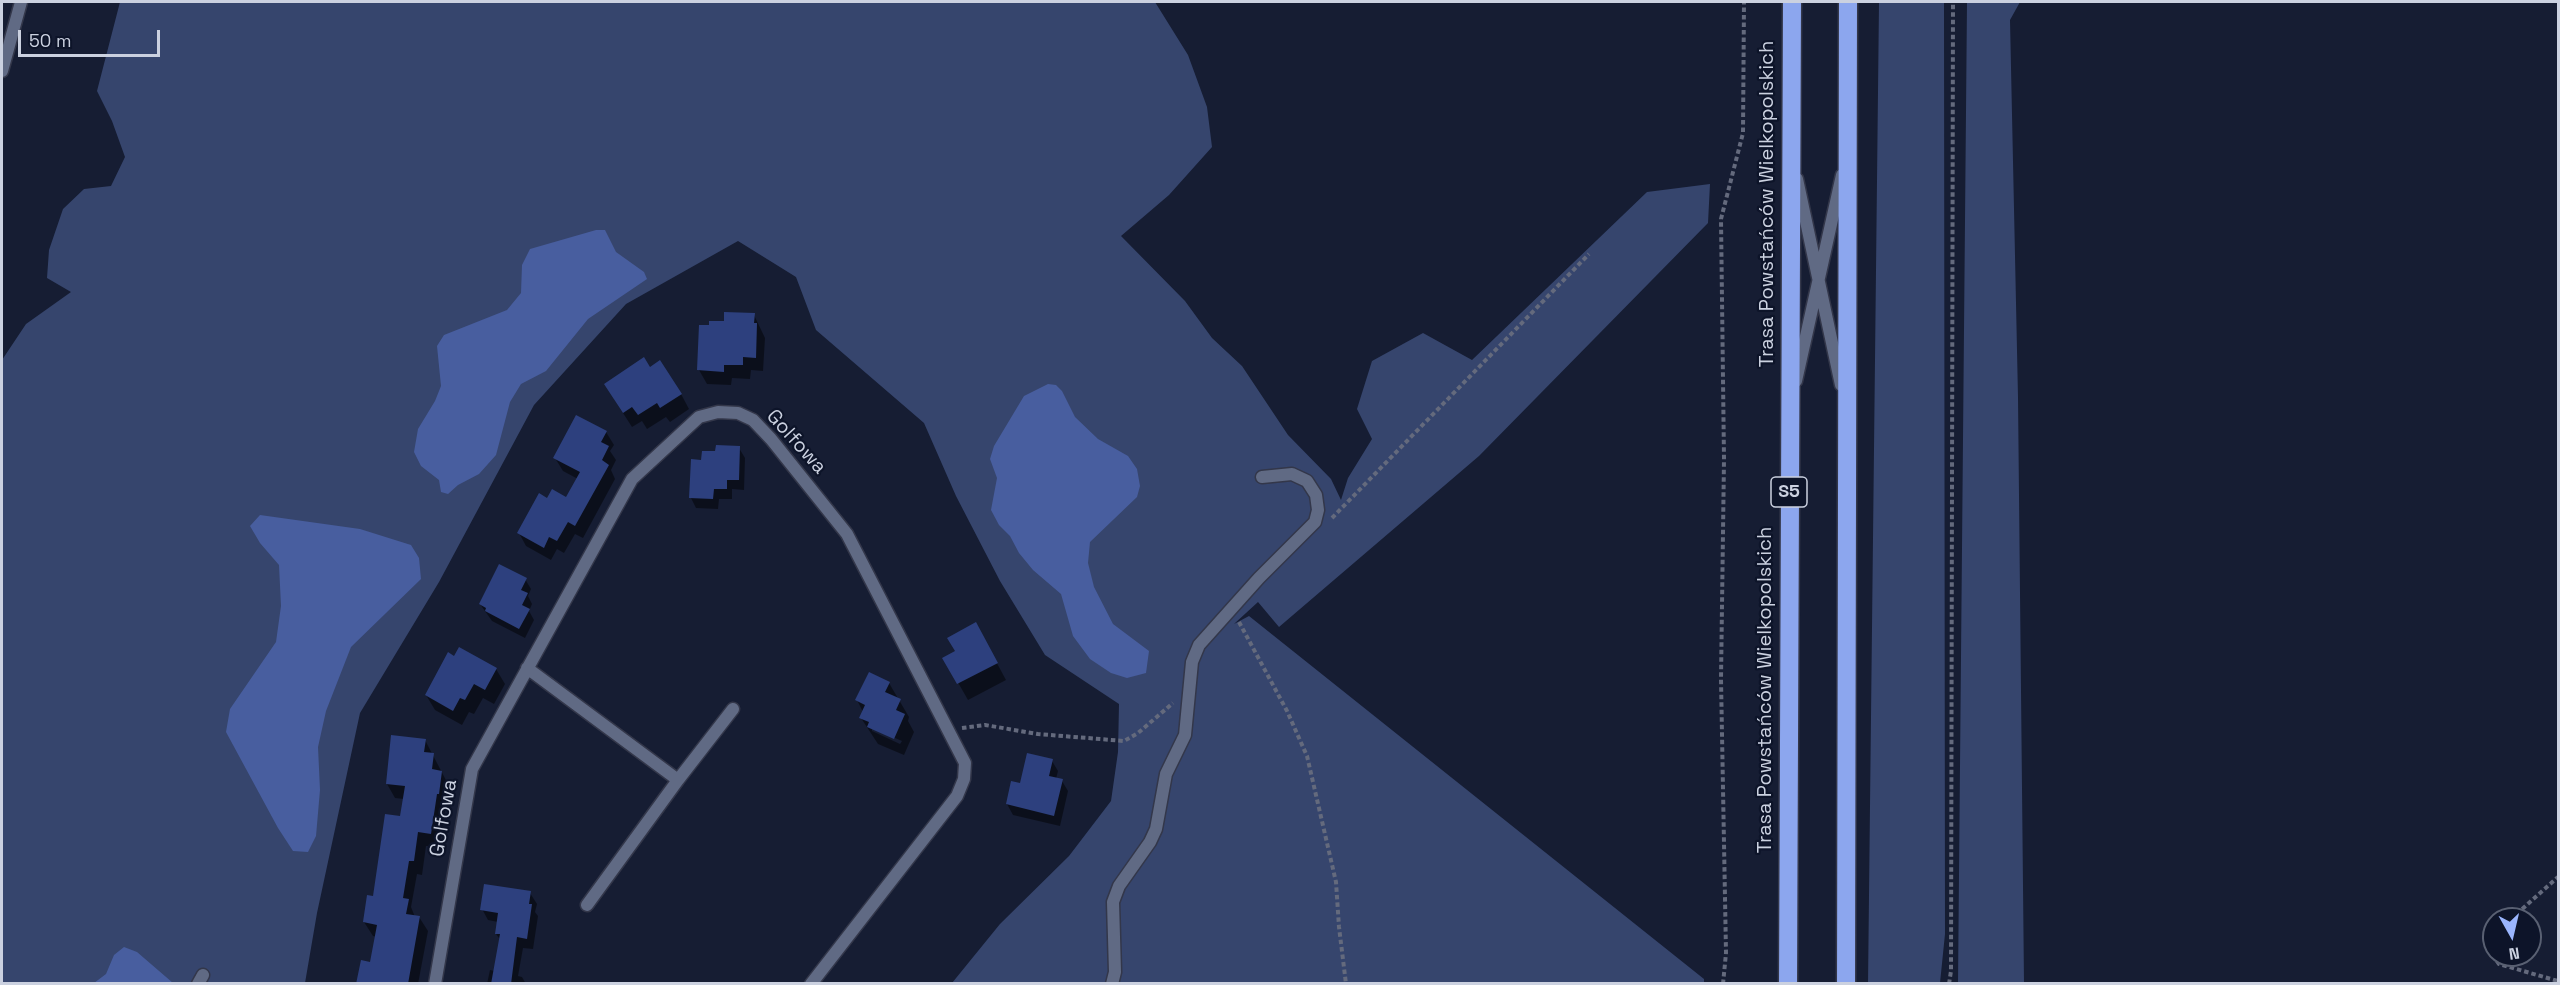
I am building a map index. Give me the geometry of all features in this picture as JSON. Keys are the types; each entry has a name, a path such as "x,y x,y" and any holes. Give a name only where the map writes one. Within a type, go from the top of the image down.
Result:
{"highway":[{"name":"Trasa Powstańców Wielkopolskich","path":"1788,984 1792,2"},
{"path":"1846,984 1848,2"}],"lane":[{"path":"2,71 21,2"},
{"path":"1791,152 1847,412"},
{"path":"1789,411 1847,152"},
{"name":"Golfowa","path":"435,984 472,768 632,479 699,417 718,412 738,413 753,420 847,534 965,763 964,779 957,796 811,984"},
{"path":"1112,984 1114,972 1113,902 1119,886 1150,842 1156,829 1166,774 1185,735 1192,662 1199,645 1259,578 1315,522 1318,510 1316,495 1307,481 1292,474 1262,477"},
{"path":"527,668 678,780"},
{"path":"587,905 733,709"}],"path":[{"path":"1723,984 1726,953 1721,679 1724,459 1721,219 1743,133 1744,2"},
{"path":"1949,984 1951,971 1953,2"},
{"path":"1330,521 1589,254"},
{"path":"1237,618 1287,711 1307,756 1336,882 1346,984"},
{"path":"949,730 985,725 1038,734 1124,741 1138,733 1190,689"},
{"path":"2525,907 2559,878"},
{"path":"2510,967 2559,981"}],"shaded area":[{"path":"120,2 1155,2 1188,55 1207,107 1212,147 1169,195 1121,236 1185,301 1212,338 1242,366 1288,435 1331,479 1341,500 1348,478 1372,439 1357,409 1372,361 1423,333 1472,360 1647,192 1710,184 1708,223 1479,456 1279,627 1258,602 1234,624 1249,616 1704,979 1704,983 952,983 1000,924 1069,856 1111,801 1118,752 1119,704 1045,655 1000,581 956,496 924,423 816,330 796,277 738,241 626,304 534,405 439,582 360,713 317,913 305,983 2,984 2,360 26,324 71,292 47,278 49,250 63,209 84,189 111,186 125,157 112,121 97,91"},
{"path":"1879,2 1944,2 1945,934 1940,983 1868,983"},
{"path":"1967,2 2020,2 2010,20 2018,397 2024,983 1958,983"},
{"path":"596,230 605,230 616,252 644,272 647,279 588,319 546,371 521,384 510,402 496,455 479,474 458,485 448,494 441,492 439,480 421,466 414,452 418,429 441,386 437,346 444,335 507,310 521,293 522,265 530,249"},
{"path":"1048,384 1056,385 1062,391 1075,417 1098,439 1128,456 1137,469 1140,486 1137,497 1090,542 1088,563 1094,587 1113,624 1149,651 1146,673 1127,678 1111,673 1090,659 1073,636 1061,594 1033,570 1019,553 1010,536 999,525 991,510 997,478 990,459 994,446 1024,396"},
{"path":"260,515 360,529 411,545 419,558 421,579 351,647 326,711 318,747 320,790 316,836 308,852 293,851 226,732 230,709 276,642 281,606 279,565 260,543 250,526"},
{"path":"124,947 137,952 173,983 94,983 106,974 114,955"}],"building":[{"path":"724,312 755,313 756,358 743,357 743,365 724,365 724,372 697,370 699,325 709,325 709,321 724,321"},
{"path":"644,357 650,367 660,360 682,394 660,408 657,403 638,415 632,407 623,413 604,384"},
{"path":"576,415 607,431 601,442 609,446 602,460 609,465 575,526 568,522 557,541 549,537 544,548 517,533 539,493 547,498 552,489 566,497 580,472 553,458"},
{"path":"716,445 740,446 739,480 727,480 727,489 714,489 713,499 689,498 691,459 701,460 702,451 715,451"},
{"path":"499,564 527,578 521,590 528,593 522,605 530,609 519,629 485,611 486,608 479,604"},
{"path":"976,622 998,663 957,684 942,658 955,651 947,638"},
{"path":"459,647 497,668 485,690 474,684 465,700 460,698 453,711 425,695 448,652 454,656"},
{"path":"869,672 890,682 885,692 901,699 896,710 905,714 894,739 867,727 869,722 859,718 865,705 855,700"},
{"path":"391,735 426,739 424,752 434,753 432,769 442,771 439,794 437,794 431,834 418,832 414,861 409,861 403,898 409,899 406,914 420,916 408,984 356,984 361,960 370,962 377,925 363,922 367,895 373,896 385,814 400,816 405,786 386,784"},
{"path":"1027,753 1053,759 1049,776 1063,779 1054,816 1006,804 1011,781 1020,783"},
{"path":"484,884 531,891 529,904 532,904 527,939 517,937 511,984 491,984 500,934 495,934 498,913 480,910"}]}
